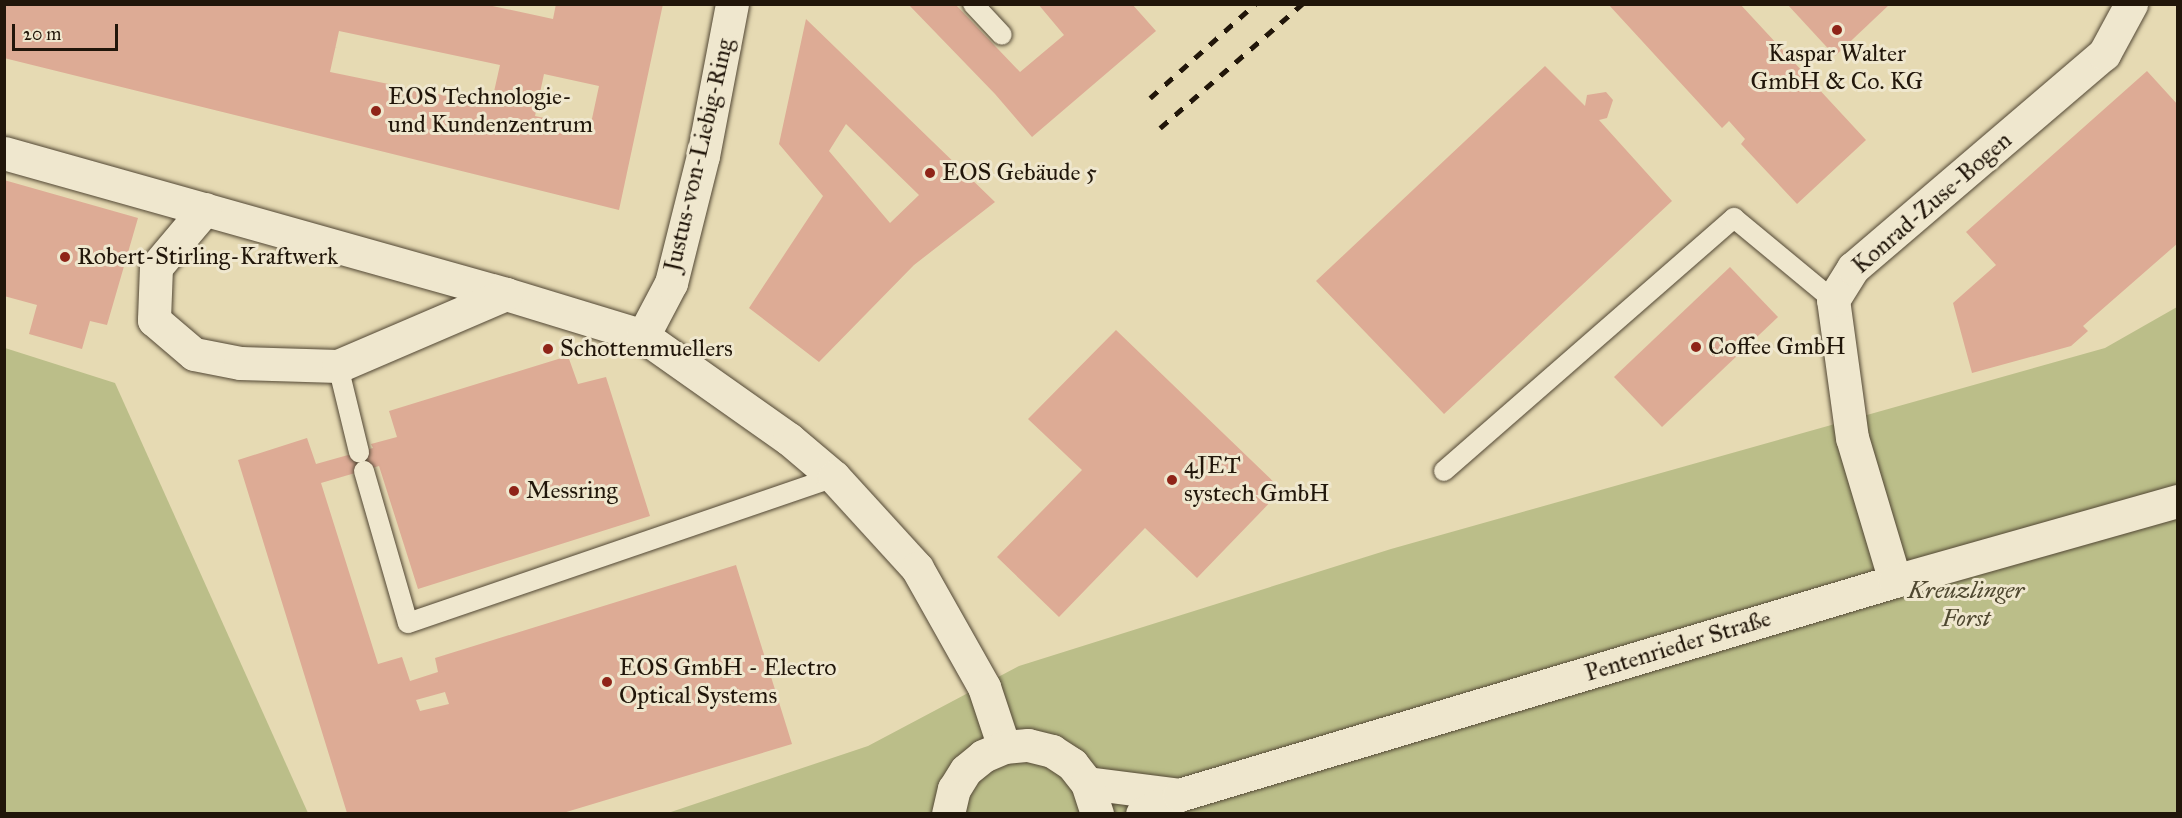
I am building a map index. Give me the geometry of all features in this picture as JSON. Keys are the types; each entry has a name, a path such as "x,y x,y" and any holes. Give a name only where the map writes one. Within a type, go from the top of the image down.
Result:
{"street":[{"name":"Justus-von-Liebig-Ring","path":"643,336 671,283 703,156 732,4"},
{"name":"Konrad-Zuse-Bogen","path":"1833,300 1853,268 2104,54 2130,4"},
{"path":"4,153 506,294 643,336 789,439 834,477 917,568 984,687 1004,747"},
{"path":"205,210 156,267 154,320 194,354 240,363 338,366 506,294"},
{"path":"1833,300 1852,438 1895,581"},
{"name":"Pentenrieder Straße","path":"1142,813 1179,795 1895,581 2178,501"},
{"path":"948,813 954,789 966,770 983,756 1004,747 1028,745 1052,751 1072,764 1088,783 1097,813"},
{"name":"Pentenrieder Straße","path":"1088,783 1179,795"}],"lane":[{"path":"973,4 1002,34"},
{"path":"1444,471 1734,218 1833,300"},
{"path":"338,366 361,462 408,623 834,477"}],"green space":[{"name":"Kreuzlinger Forst","path":"2177,307 2177,813 665,814 868,746 1019,666 1391,549 2105,348"},
{"path":"5,348 115,383 308,813 5,813"}],"building":[{"name":"EOS Technologie- und Kundenzentrum","path":"4,4 483,4 553,19 556,4 663,4 619,210 4,58","holes":["339,31 500,65 491,105 330,72","544,74 599,86 590,128 535,116"]},
{"path":"908,4 955,4 1020,72 1064,35 1038,4 1132,4 1156,31 1032,137 995,94"},
{"path":"1608,4 1740,4 1866,140 1797,204 1741,144 1745,139 1729,121 1722,128"},
{"name":"Kaspar Walter GmbH & Co. KG","path":"1787,4 1890,4 1835,56"},
{"name":"EOS Gebäude 5","path":"806,19 995,202 914,265 819,362 749,308 823,196 779,144","holes":["846,124 919,195 890,223 829,151"]},
{"path":"1545,66 1585,106 1587,95 1606,92 1613,100 1607,118 1599,120 1672,201 1444,414 1316,281"},
{"path":"2147,71 2178,105 2178,243 2083,326 2088,331 2071,346 1972,373 1953,303 1996,265 1966,232"},
{"name":"Robert-Stirling-Kraftwerk","path":"4,180 138,218 107,325 90,321 82,349 29,334 37,305 4,296"},
{"name":"Coffee GmbH","path":"1730,267 1778,317 1662,427 1614,377"},
{"name":"4JET systech GmbH","path":"1116,330 1282,490 1197,578 1145,528 1059,617 997,557 1082,470 1028,419"},
{"path":"568,356 578,384 606,377 650,516 418,589 379,466 321,483 378,664 402,657 410,681 438,672 435,658 736,565 792,744 563,813 347,813 238,460 307,438 316,464 373,448 371,444 397,437 389,411","holes":["445,692 449,704 420,711 416,700"]}],"railway":[{"path":"1150,98 1255,4"},
{"path":"1160,128 1302,4"}],"place":[{"name":"Kaspar Walter GmbH & Co. KG","path":"1837,30"},
{"name":"EOS Technologie- und Kundenzentrum","path":"376,111"},
{"name":"EOS Gebäude 5","path":"930,173"},
{"name":"Robert-Stirling-Kraftwerk","path":"65,257"},
{"name":"Coffee GmbH","path":"1696,347"},
{"name":"Schottenmuellers","path":"548,349"},
{"name":"4JET systech GmbH","path":"1172,480"},
{"name":"Messring","path":"514,491"},
{"name":"EOS GmbH - Electro Optical Systems","path":"607,682"}]}
